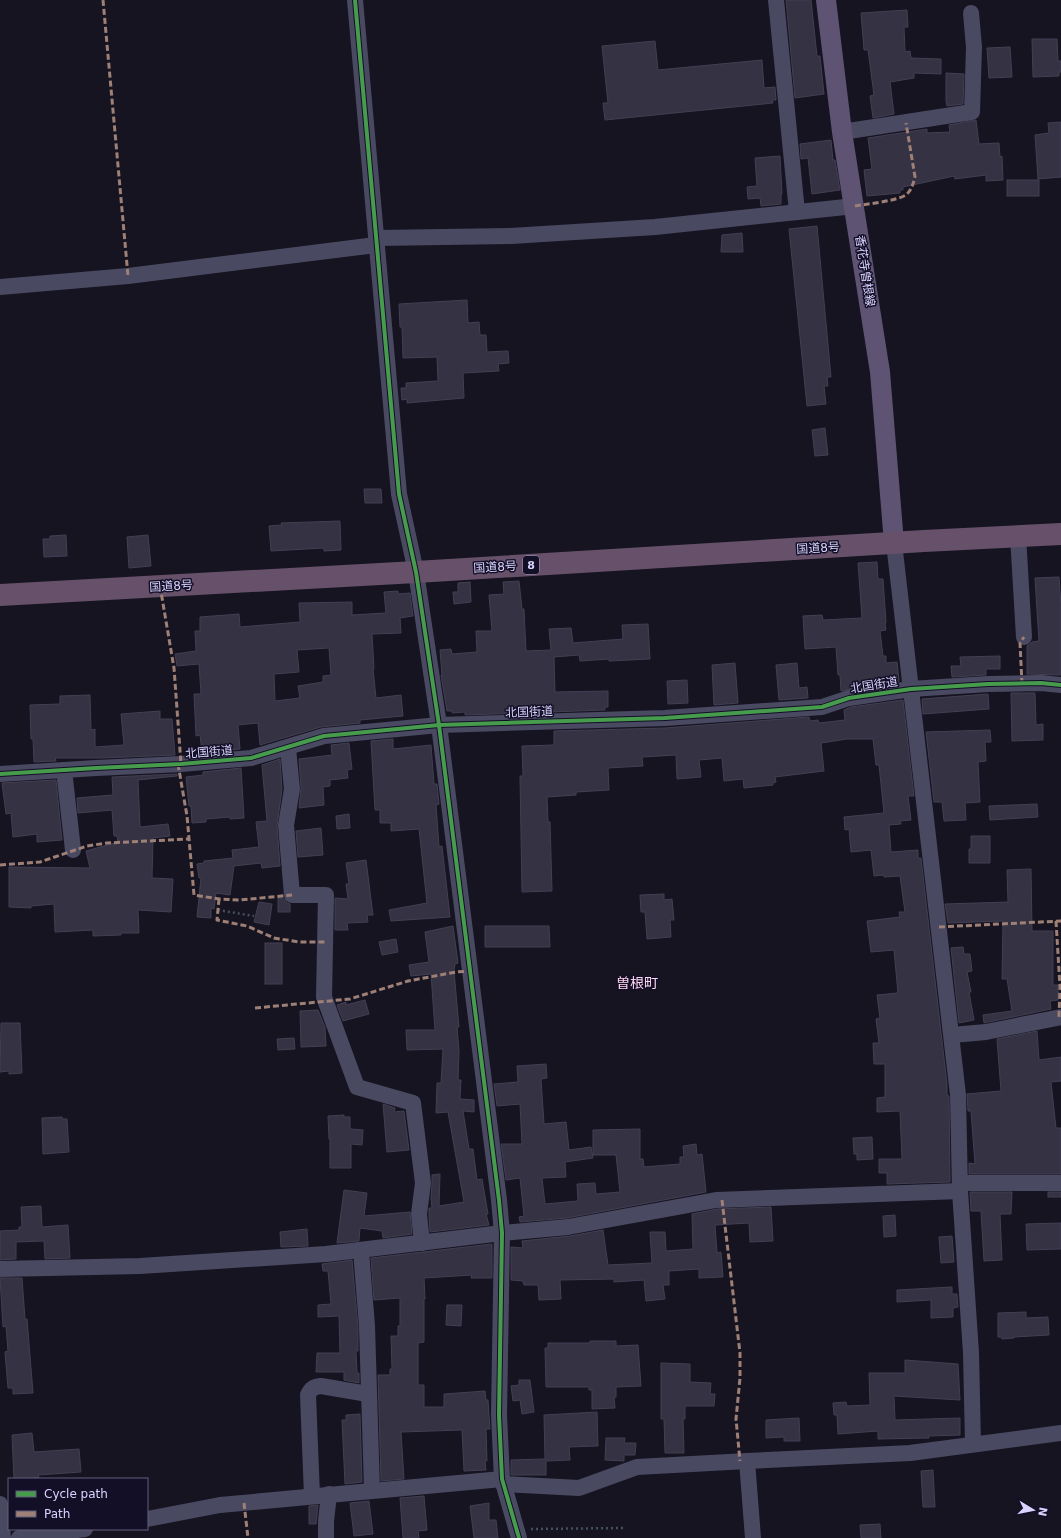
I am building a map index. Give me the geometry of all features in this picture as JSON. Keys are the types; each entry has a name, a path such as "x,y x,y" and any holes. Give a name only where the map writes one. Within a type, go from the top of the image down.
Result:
{"highway":[{"name":"国道8号","path":"0,595 1061,534"}],"main road":[{"name":"香花寺曽根線","path":"826,0 842,132 855,206 880,372 894,543"}],"street":[{"path":"355,0 399,494 416,572 439,725 502,1233 499,1415 502,1482 518,1533"},
{"path":"776,0 797,212"},
{"path":"842,132 972,112 974,47 971,13"},
{"path":"0,286 128,276 376,241 511,236 647,228 855,206"},
{"path":"1018,536 1024,637"},
{"path":"894,543 958,1095 960,1187 971,1353 973,1444"},
{"name":"北国街道","path":"0,774 181,764 250,758 288,748 324,736 439,725 665,718 822,707 849,698 911,689 988,684 1041,683 1061,685"},
{"path":"288,748 292,789 286,825 292,895 326,895 324,997 357,1087 413,1103 423,1183 419,1214 422,1243"},
{"path":"64,770 73,850"},
{"path":"952,1035 986,1032 1061,1016"},
{"path":"0,1269 140,1266 319,1255 568,1226 716,1200 1061,1183"},
{"path":"361,1250 367,1326 372,1490"},
{"path":"312,1496 308,1395 310,1391 313,1388 320,1386 368,1394"},
{"path":"148,1519 220,1504 372,1490 502,1482 578,1488 637,1467 910,1453 1061,1433"},
{"path":"747,1461 754,1538"},
{"path":"326,1538 329,1494"},
{"path":"0,1504 3,1538"},
{"path":"19,1538 78,1530"}],"path":[{"path":"218,910 254,916"},
{"path":"518,1533 624,1528"}],"building":[{"path":"786,0 811,0 817,56 820,56 824,94 795,98"},
{"path":"907,10 908,27 904,27 905,52 910,51 911,58 941,59 941,74 914,73 914,78 890,82 894,114 873,118 870,96 874,95 868,50 864,50 861,13"},
{"path":"1032,39 1057,39 1058,61 1061,61 1061,72 1059,72 1059,76 1033,77"},
{"path":"655,41 658,70 762,60 764,88 775,87 776,100 772,100 773,103 605,120 603,103 608,103 602,46"},
{"path":"1010,47 1012,77 989,78 987,48"},
{"path":"946,73 964,74 963,104 947,106"},
{"path":"976,120 979,144 999,143 1000,157 1002,156 1003,180 986,181 986,175 955,179 954,176 903,187 903,190 900,190 900,193 867,196 864,170 872,169 868,138 927,129 927,133 950,132 949,125"},
{"path":"1061,122 1061,177 1038,179 1035,135 1049,133 1048,123"},
{"path":"831,140 833,160 835,160 840,190 812,194 808,158 801,159 800,144"},
{"path":"780,156 782,194 781,204 761,206 760,198 748,199 747,187 757,186 755,158"},
{"path":"1007,180 1039,180 1039,196 1007,196"},
{"path":"817,226 831,377 827,377 828,386 824,386 826,404 807,406 789,229"},
{"path":"742,233 743,252 721,252 722,235"},
{"path":"467,300 468,323 479,322 480,335 486,335 487,352 508,351 509,363 498,364 499,371 463,373 464,398 407,403 407,399 402,400 401,388 406,388 406,383 438,381 437,357 403,358 402,327 400,327 399,304"},
{"path":"825,428 828,455 815,456 812,430"},
{"path":"364,489 381,489 382,503 365,503"},
{"path":"340,521 341,550 324,551 324,548 271,551 269,526 282,525 281,523"},
{"path":"66,535 67,556 44,557 43,539 50,539 50,536"},
{"path":"148,535 151,566 129,568 127,537"},
{"path":"877,562 878,579 883,579 886,623 886,630 880,631 883,656 886,656 886,663 897,662 899,681 841,691 836,647 805,649 803,616 822,615 823,620 862,618 858,563"},
{"path":"1059,577 1061,606 1061,675 1027,674 1027,646 1032,642 1039,641 1035,578"},
{"path":"519,581 522,609 524,609 526,651 551,650 549,629 571,628 573,643 623,639 622,625 648,624 650,659 580,661 579,655 554,657 555,692 608,691 608,707 605,707 605,710 465,715 465,712 452,713 452,711 447,711 441,675 440,650 451,649 452,654 477,652 476,631 492,631 489,595 504,594 503,582"},
{"path":"470,582 471,602 454,604 453,592 458,592 458,583"},
{"path":"398,591 398,594 410,593 413,616 400,618 401,633 372,634 376,698 401,695 403,716 360,720 360,723 321,727 260,745 258,723 238,725 240,749 202,753 200,735 196,736 194,694 201,694 199,664 177,666 175,654 196,651 195,631 200,631 200,617 239,614 240,627 300,622 299,603 352,602 352,615 386,613 384,592","holes":["329,648 331,675 323,676 323,682 298,686 300,698 275,701 274,674 299,672 297,650"]},
{"path":"1000,656 1000,669 986,669 986,675 952,677 951,666 961,666 960,657"},
{"path":"735,663 738,703 714,705 712,665"},
{"path":"797,663 799,688 807,687 808,698 779,700 776,665"},
{"path":"687,680 688,703 668,704 667,681"},
{"path":"1011,693 1035,693 1036,725 1043,724 1043,740 1012,741"},
{"path":"988,694 989,709 923,714 922,699"},
{"path":"90,695 91,730 95,729 95,747 124,745 121,714 160,711 160,719 172,719 175,755 55,758 56,761 34,762 33,739 31,739 30,705 60,704 60,696"},
{"path":"903,700 914,796 908,796 911,820 900,821 901,824 889,825 891,852 918,850 918,858 921,858 947,1095 949,1096 950,1182 887,1184 887,1173 879,1173 879,1159 902,1159 900,1111 877,1112 877,1098 885,1097 885,1064 874,1064 873,1043 879,1043 876,1019 880,1018 877,995 898,993 894,950 871,952 867,921 900,917 899,912 905,912 900,876 874,876 871,850 851,852 849,829 845,830 844,817 884,813 879,765 876,765 873,739 847,739 821,743 824,771 775,777 776,782 773,783 773,785 744,788 743,779 724,781 722,758 699,760 701,777 677,779 676,755 642,757 643,766 608,768 609,790 576,792 576,795 547,797 548,822 550,822 552,891 522,892 520,776 523,776 522,746 554,745 554,731 665,728 809,717 810,721 818,720 819,723 845,720 844,710 851,707"},
{"path":"990,730 991,742 985,742 986,761 978,762 980,802 965,803 966,820 944,821 942,802 934,802 926,732"},
{"path":"393,739 393,749 431,745 434,784 437,784 439,804 436,805 439,847 442,846 450,917 391,921 389,910 427,903 419,829 391,831 391,823 380,823 380,810 375,810 371,741"},
{"path":"349,743 352,769 347,770 348,778 330,780 330,786 323,787 324,805 299,808 301,788 299,759 332,755 331,745"},
{"path":"280,759 282,789 277,826 280,866 262,868 261,863 234,866 230,895 216,893 214,909 211,908 211,918 197,917 201,878 199,878 197,864 204,863 204,861 233,858 232,850 259,847 256,822 267,821 262,765"},
{"path":"241,768 244,818 230,819 230,817 206,819 206,822 192,823 191,806 189,806 186,777 203,775 203,772"},
{"path":"177,774 177,776 138,780 140,827 168,824 170,836 153,838 152,878 173,879 171,912 138,910 139,933 93,936 93,930 55,932 54,904 31,906 31,908 9,907 9,867 90,868 86,851 118,842 117,836 114,836 112,810 78,813 77,798 113,795 112,777"},
{"path":"56,780 62,840 37,842 37,834 13,837 11,813 6,814 2,783"},
{"path":"1037,804 1038,817 990,820 989,806"},
{"path":"349,814 350,828 337,829 336,816"},
{"path":"321,828 323,855 298,857 296,831"},
{"path":"971,836 990,836 990,863 969,863"},
{"path":"366,860 373,915 367,915 368,922 347,923 348,930 335,930 335,898 348,899 346,884 349,884 346,863"},
{"path":"1031,869 1032,931 1053,931 1053,985 1058,985 1058,1000 1050,1001 1051,1009 984,1023 983,1015 1012,1011 1007,979 1002,979 1003,921 948,923 945,904 1008,902 1007,870"},
{"path":"664,894 664,900 672,899 674,920 670,920 671,937 647,939 645,912 641,912 640,895"},
{"path":"278,898 283,898 290,904 290,912 278,912"},
{"path":"259,902 272,904 269,925 254,922"},
{"path":"453,926 458,963 455,964 454,971 459,1027 457,1027 459,1051 458,1080 461,1080 460,1099 474,1100 474,1112 463,1111 469,1149 473,1149 477,1180 482,1179 488,1214 486,1214 489,1225 430,1232 429,1208 432,1208 432,1175 440,1174 439,1206 464,1202 448,1112 436,1113 437,1083 441,1083 443,1049 407,1050 406,1030 435,1030 431,974 411,976 409,965 429,962 425,932"},
{"path":"485,926 549,926 550,947 485,947"},
{"path":"396,939 398,952 382,955 379,942"},
{"path":"265,943 282,943 282,984 265,984"},
{"path":"963,947 964,954 970,954 972,971 967,972 974,1020 959,1023 951,948"},
{"path":"365,1000 369,1014 343,1021 337,1005 346,1002 346,1005"},
{"path":"318,1010 325,1027 326,1046 301,1047 300,1011"},
{"path":"1,1023 20,1023 22,1073 9,1074 9,1071 0,1072"},
{"path":"1037,1031 1039,1060 1061,1057 1061,1081 1051,1082 1056,1128 1061,1128 1061,1174 969,1174 969,1163 975,1164 971,1111 968,1111 967,1094 1001,1091 997,1039"},
{"path":"294,1038 295,1049 278,1050 277,1039"},
{"path":"546,1064 547,1078 541,1079 544,1124 566,1122 569,1150 591,1147 593,1158 565,1162 566,1177 542,1178 545,1204 578,1201 577,1184 595,1183 596,1194 620,1192 616,1155 593,1155 593,1130 640,1129 640,1159 643,1159 644,1167 680,1164 680,1157 684,1157 683,1146 696,1144 697,1155 702,1154 706,1192 567,1218 520,1222 519,1217 524,1216 520,1178 506,1180 501,1144 522,1144 520,1104 497,1106 494,1084 518,1082 517,1066"},
{"path":"383,1104 395,1108 394,1112 404,1111 409,1150 387,1152"},
{"path":"344,1115 344,1117 350,1117 350,1129 363,1130 362,1145 351,1144 351,1168 330,1168 328,1116"},
{"path":"62,1117 63,1119 67,1119 69,1152 43,1154 42,1118"},
{"path":"872,1137 873,1159 857,1160 857,1154 854,1154 853,1138"},
{"path":"344,1190 367,1193 364,1216 410,1212 412,1234 383,1238 382,1231 360,1228 359,1241 337,1243"},
{"path":"970,1192 1012,1192 1011,1214 1000,1214 1002,1260 984,1261 981,1211 971,1211"},
{"path":"1048,1192 1061,1192 1061,1197 1048,1197"},
{"path":"41,1206 42,1227 68,1225 70,1258 45,1259 44,1241 16,1242 16,1259 0,1260 0,1231 19,1230 19,1227 22,1227 21,1207"},
{"path":"771,1207 773,1241 750,1242 749,1223 715,1225 717,1253 721,1252 723,1277 699,1278 699,1269 669,1271 669,1285 663,1285 665,1299 646,1301 644,1280 614,1282 614,1279 560,1280 561,1299 539,1300 538,1285 524,1285 523,1281 511,1280 511,1247 523,1248 522,1241 570,1236 603,1230 608,1265 652,1263 650,1232 665,1232 666,1251 693,1249 692,1214 717,1209"},
{"path":"895,1215 896,1236 884,1237 883,1216"},
{"path":"1061,1223 1061,1249 1027,1250 1026,1224"},
{"path":"307,1229 308,1246 281,1247 280,1232"},
{"path":"952,1236 954,1262 941,1263 939,1237"},
{"path":"492,1244 492,1278 471,1278 472,1275 424,1278 424,1342 418,1343 418,1385 424,1385 424,1407 444,1407 444,1394 485,1391 486,1400 488,1400 490,1429 486,1429 486,1470 464,1471 462,1430 401,1432 404,1479 381,1481 378,1375 390,1375 390,1369 392,1369 391,1336 398,1336 398,1326 400,1326 400,1298 374,1300 371,1258"},
{"path":"352,1260 358,1327 358,1351 356,1351 359,1383 344,1380 344,1372 316,1372 317,1353 340,1353 339,1316 318,1317 318,1305 331,1304 328,1271 323,1271 322,1264"},
{"path":"0,1278 22,1278 33,1393 13,1394 13,1388 8,1388 5,1352 8,1351 6,1326 3,1327"},
{"path":"952,1287 952,1294 957,1294 958,1307 953,1308 953,1317 931,1318 931,1300 897,1302 897,1290"},
{"path":"447,1305 462,1305 461,1326 446,1325"},
{"path":"1026,1312 1026,1318 1048,1317 1049,1335 1002,1339 1001,1337 998,1337 998,1313"},
{"path":"590,1341 616,1341 616,1346 638,1345 641,1386 616,1387 616,1397 614,1397 615,1408 592,1409 592,1390 589,1390 589,1387 546,1387 545,1348 548,1348 548,1343 590,1343"},
{"path":"905,1360 958,1364 960,1400 894,1396 895,1420 960,1418 960,1435 928,1436 929,1438 878,1439 878,1431 838,1434 837,1415 834,1415 833,1403 846,1402 847,1406 870,1405 869,1373 905,1373"},
{"path":"661,1363 690,1364 690,1382 711,1383 710,1394 715,1394 714,1406 685,1406 685,1419 683,1419 684,1453 665,1453 664,1419 661,1419"},
{"path":"519,1380 530,1380 534,1412 522,1414 520,1400 513,1401 511,1386 519,1385"},
{"path":"597,1412 598,1446 569,1447 570,1460 546,1461 546,1475 511,1475 511,1460 545,1459 544,1415"},
{"path":"360,1414 362,1482 345,1484 342,1420 346,1420 346,1415"},
{"path":"799,1418 800,1441 784,1441 784,1437 766,1438 766,1420"},
{"path":"32,1433 34,1452 79,1449 81,1472 38,1475 39,1478 14,1478 12,1435"},
{"path":"606,1438 625,1438 624,1443 636,1443 635,1455 624,1455 624,1461 605,1460"},
{"path":"933,1470 935,1507 923,1507 921,1471"},
{"path":"424,1496 427,1530 418,1531 419,1538 403,1538 400,1498"},
{"path":"369,1501 373,1534 354,1536 350,1503"},
{"path":"489,1503 489,1520 496,1520 498,1538 474,1538 470,1506"},
{"path":"318,1505 316,1524 309,1524 309,1506"},
{"path":"880,1524 881,1538 861,1538 860,1525"}],"marked path":[{"path":"103,0 128,276"},
{"path":"855,206 897,199 907,194 910,190 915,177 906,123"},
{"path":"160,586 174,668 181,764"},
{"path":"1022,684 1020,643 1024,637"},
{"path":"178,764 187,816 194,895 219,899 240,900 292,895"},
{"path":"0,865 40,862 87,846 107,843 188,839"},
{"path":"219,899 217,920 247,926 274,938 299,942 326,942"},
{"path":"1056,921 1060,987 1059,1017"},
{"path":"939,927 1061,921"},
{"path":"255,1008 350,999 408,981 456,972 470,971"},
{"path":"722,1200 740,1353 740,1378 736,1419 740,1461"},
{"path":"244,1503 248,1538"}],"cycle path":[{"path":"355,0 399,494 416,572 439,725 499,1200 502,1233 499,1415 502,1479 519,1538"},
{"path":"0,774 181,764 251,758 324,736 439,725 665,718 822,707 849,698 911,689 988,684 1041,683 1061,685"}],"district":[{"name":"曽根町","path":"637,983"}]}
